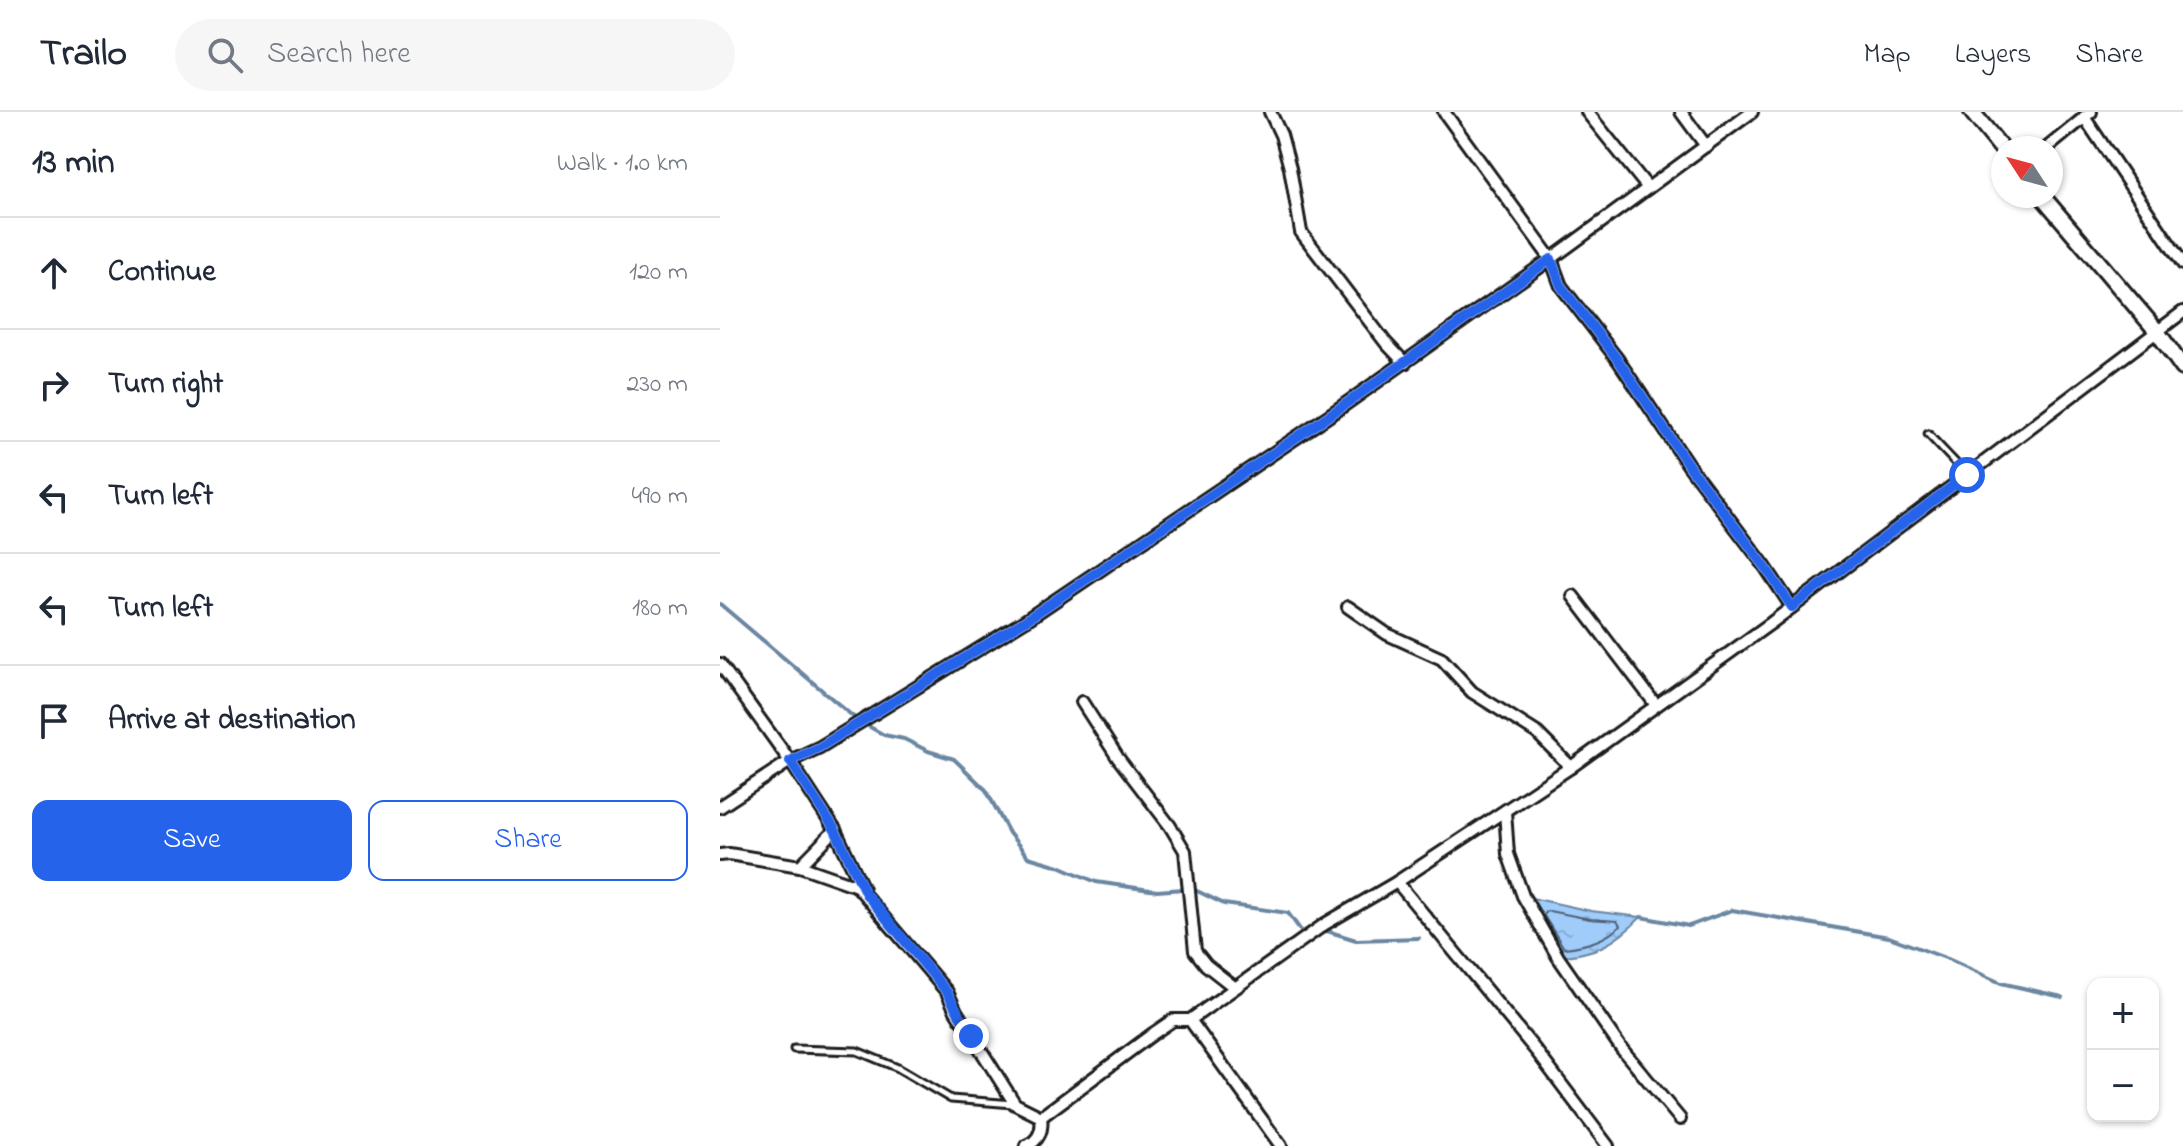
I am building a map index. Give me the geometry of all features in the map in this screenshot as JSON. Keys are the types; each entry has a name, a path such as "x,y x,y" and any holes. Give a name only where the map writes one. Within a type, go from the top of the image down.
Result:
{"main road":[{"path":"1972,112 1992,136"},
{"path":"2052,208 2156,330 2183,368"}],"street":[{"path":"1270,112 1281,135 1290,168 1301,232 1386,343 1405,363"},
{"path":"1444,112 1551,259 1561,286 1618,360 1689,466 1792,607"},
{"path":"1587,112 1648,188"},
{"path":"1681,112 1706,146"},
{"path":"720,807 790,761 820,747 1026,620 1405,363 1706,146 1735,117 1752,112"},
{"path":"2060,136 2085,114 2183,264"},
{"path":"1041,1117 1173,1020 1190,1020 1325,924 1397,882 1571,767 1792,607 2183,312"},
{"path":"1573,596 1656,705"},
{"path":"1348,607 1387,634 1442,659 1472,692 1537,733 1571,767"},
{"path":"720,664 835,830 866,894"},
{"path":"1082,702 1185,851 1195,951 1206,965 1234,987"},
{"path":"1505,811 1508,854 1523,896 1558,957 1621,1048 1680,1119"},
{"path":"800,866 835,830"},
{"path":"720,855 800,866 857,886 947,992 963,1024 1015,1104 1041,1117"},
{"path":"1397,882 1537,1052 1608,1146"},
{"path":"1190,1020 1281,1146"},
{"path":"1032,1145 1042,1128 1041,1117"}],"lane":[{"path":"1928,434 1967,475"},
{"path":"794,1049 857,1051 898,1068 951,1099 1015,1104"}],"water":[{"path":"1523,896 1591,911 1641,917 1604,946 1558,957"}],"waterway":[{"path":"720,604 856,719 884,735 904,739 954,759 986,790 1009,833 1028,857 1096,882 1157,891 1184,889"},
{"path":"1195,890 1224,904 1288,913 1304,935"},
{"path":"1641,917 1689,926 1732,910 1889,937 2001,983 2062,997"},
{"path":"1319,933 1327,931 1356,940 1419,938"}],"route":[{"path":"971,1036 947,992 866,894 835,830 790,761 820,747 1026,620 1337,410 1551,259 1561,286 1618,360 1689,466 1792,607 1967,475"}]}
